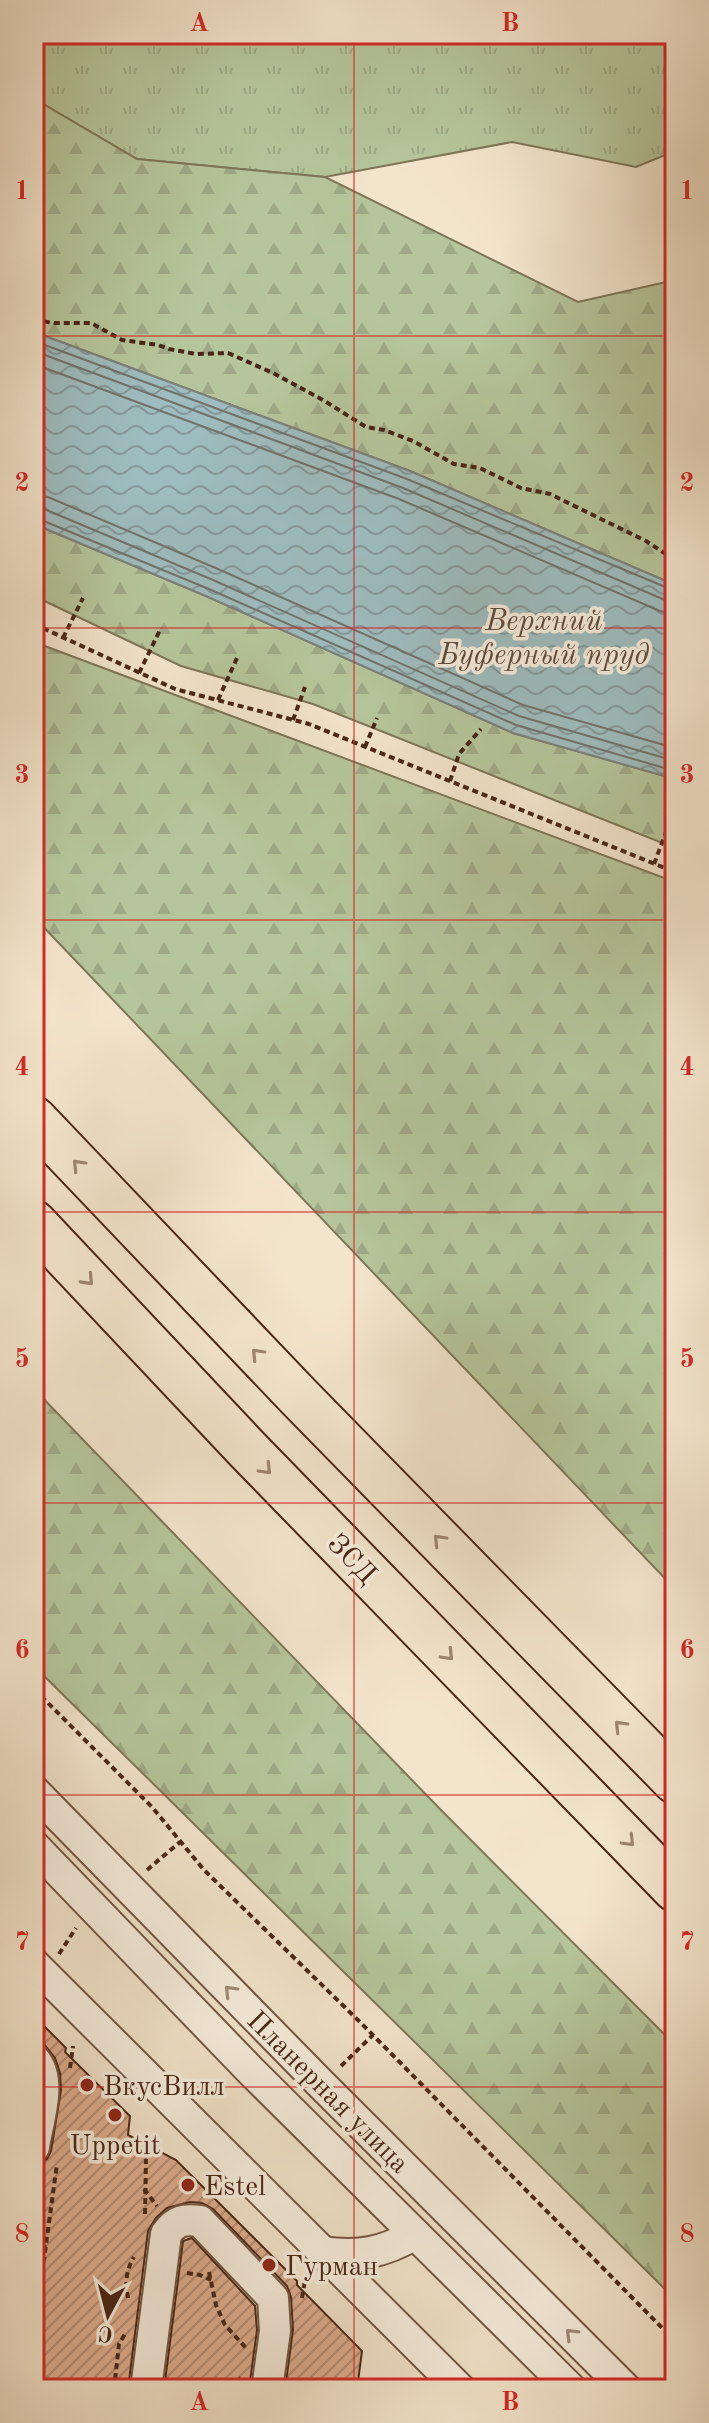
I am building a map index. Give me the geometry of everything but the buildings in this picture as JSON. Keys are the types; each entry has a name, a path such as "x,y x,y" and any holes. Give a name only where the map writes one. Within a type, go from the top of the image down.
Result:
{"highway":[{"path":"34,1119 299,1397 675,1781"},
{"name":"ЗСД","path":"34,1223 246,1448 675,1889"}],"street":[{"name":"Планерная улица","path":"34,1791 626,2389"},
{"name":"Планерная улица","path":"34,1846 251,2071 571,2389"},
{"path":"39,1968 460,2389"},
{"path":"34,2059 41,2067 44,2078 46,2150"},
{"path":"146,2389 166,2234 173,2224 185,2219 200,2221 273,2298 275,2331 257,2379"},
{"path":"322,2252 380,2251 415,2234"}],"path":[{"path":"34,320 91,323 122,340 182,352 228,353 323,400 366,427 413,441 454,464 480,468 521,488 550,494 646,541 675,560"},
{"path":"63,638 83,598"},
{"path":"34,624 175,689 293,720 675,872"},
{"path":"139,673 161,628"},
{"path":"218,700 237,658"},
{"path":"293,720 305,687"},
{"path":"365,747 377,718"},
{"path":"450,781 459,754 481,729"},
{"path":"654,864 668,827"},
{"path":"34,1689 152,1807 204,1870 373,2035 675,2341"},
{"path":"39,1968 57,1959 74,1930 94,1909"},
{"path":"321,2084 373,2035"},
{"path":"34,2332 46,2248 46,2150"},
{"path":"146,2159 144,2189 154,2202"},
{"path":"34,2236 46,2248"},
{"path":"206,2262 216,2305 225,2325"},
{"path":"247,2350 248,2359"},
{"path":"202,2389 230,2387 243,2376 257,2379"}],"green space":[{"path":"34,34 675,34 675,151 636,167 512,142 325,177 137,159 45,105 34,94"},
{"path":"34,94 45,105 137,159 325,177 578,302 675,280 675,585 410,471 34,332"},
{"path":"34,524 206,596 513,733 675,779 675,848 313,704 181,666 34,596"},
{"path":"34,642 675,882 675,1589 34,917"},
{"path":"34,1389 439,1808 675,2045 675,2299 34,1666"}],"water":[{"name":"Верхний Буферный пруд","path":"34,332 410,471 675,585 675,779 513,733 206,596 34,524"}],"place":[{"name":"ВкусВилл","path":"87,2085"},
{"name":"Uppetit","path":"115,2115"},
{"name":"Estel","path":"188,2185"},
{"name":"Гурман","path":"269,2265"}]}
